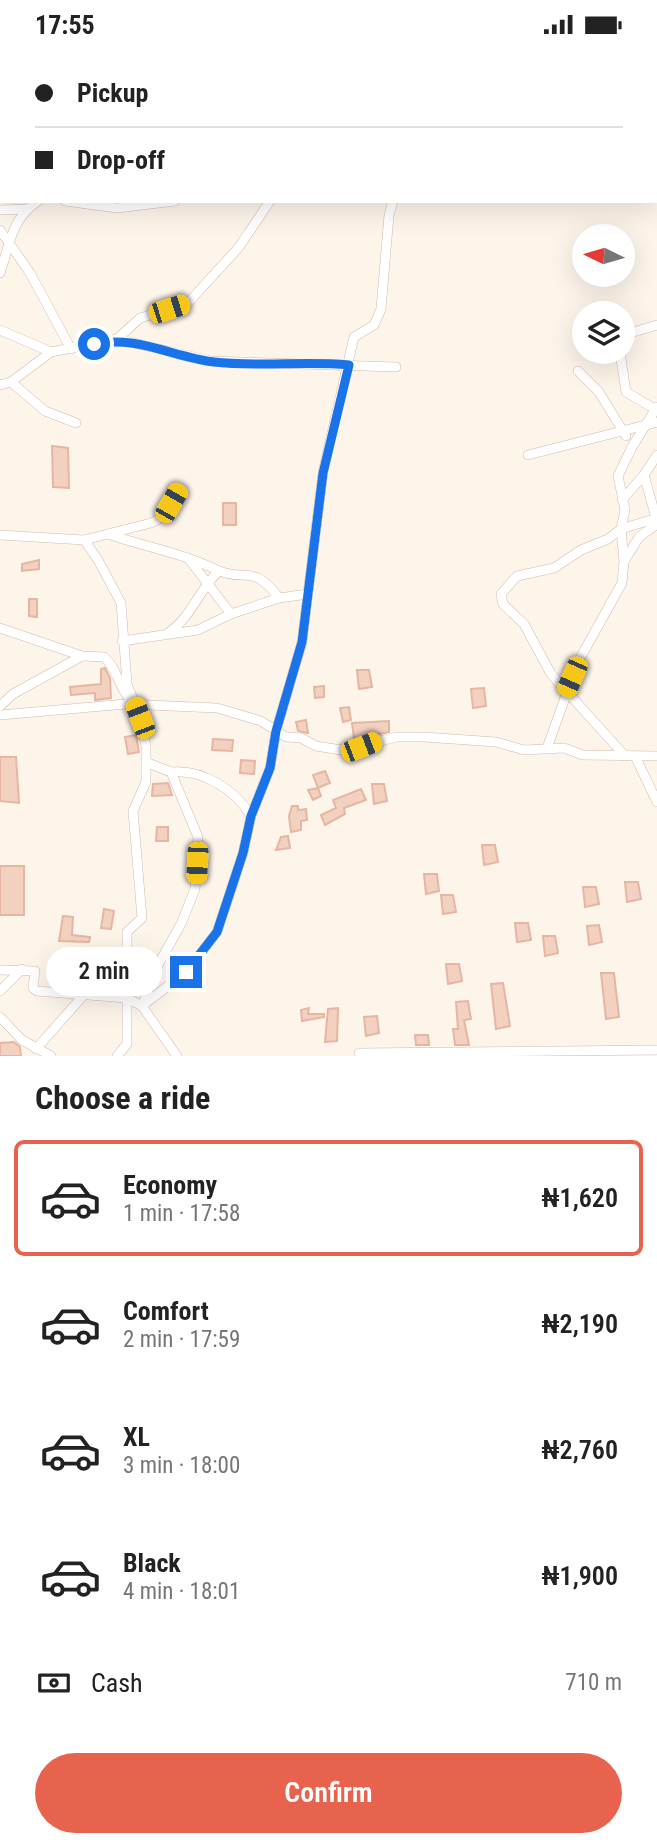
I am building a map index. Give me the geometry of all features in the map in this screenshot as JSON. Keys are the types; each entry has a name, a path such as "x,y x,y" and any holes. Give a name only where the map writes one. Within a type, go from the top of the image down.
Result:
{"street":[{"path":"0,273 8,242 19,217 35,203"},
{"path":"80,203 117,208 158,203"},
{"path":"117,339 140,318 187,304 239,247 269,203"},
{"path":"142,1006 186,972 217,932 243,853 251,816 270,768 276,731 302,642 323,473 354,337 374,325 381,309 389,215 392,203"},
{"path":"0,210 27,209"},
{"path":"0,230 30,272 71,349"},
{"path":"635,331 657,325"},
{"path":"0,330 51,352"},
{"path":"0,385 11,382 51,352 117,339 211,361 396,367"},
{"path":"528,455 657,422 654,410 626,392 622,364"},
{"path":"578,372 599,391 632,447"},
{"path":"11,382 45,411 76,423"},
{"path":"547,748 565,691 603,614 619,591 624,561 621,529 625,510 618,476 645,425"},
{"path":"622,500 657,455"},
{"path":"644,475 657,520"},
{"path":"0,535 84,540 151,523 163,517 179,490"},
{"path":"625,510 641,521"},
{"path":"625,756 551,674 524,624 503,604 501,590 517,576 554,568 581,550 608,539 621,529 641,521 657,520"},
{"path":"624,561 639,537 657,520"},
{"path":"106,534 204,561 219,571 248,573 267,582 279,598"},
{"path":"84,540 121,603 127,684 144,732 148,763 146,782 133,811 142,908 139,923 127,932 127,1044 117,1056"},
{"path":"187,557 231,614"},
{"path":"165,635 186,618 208,581 219,571"},
{"path":"122,641 198,630 231,614 279,598 308,594"},
{"path":"0,628 82,656 104,657 112,665 120,688 135,704"},
{"path":"0,706 13,694 82,656"},
{"path":"0,715 54,708 135,704 217,708 261,721 286,737 301,737 316,746 341,750 397,737 424,737 496,742 524,750 570,749 583,755 636,758 657,756"},
{"path":"636,758 657,802"},
{"path":"148,763 171,772 186,770 208,776 245,806 251,816"},
{"path":"142,1006 158,965 181,924 195,890 198,837 171,772"},
{"path":"0,970 22,968 35,971 33,988 37,991 82,997 127,998 142,1006 177,1056"},
{"path":"0,991 22,968"},
{"path":"36,1049 82,997"},
{"path":"0,1017 36,1049 51,1056"},
{"path":"359,1053 552,1054 657,1050"}],"building":[{"path":"52,446 68,448 69,488 53,487"},
{"path":"223,503 236,503 236,525 223,525"},
{"path":"39,560 39,569 22,571 22,564"},
{"path":"29,599 37,599 37,617 29,616"},
{"path":"105,668 110,678 111,698 95,700 95,693 71,695 70,687 101,684 101,669"},
{"path":"357,670 369,670 372,687 359,689"},
{"path":"324,686 324,697 315,698 314,687"},
{"path":"484,688 486,706 473,708 471,689"},
{"path":"349,707 351,720 343,722 340,708"},
{"path":"306,720 308,733 298,731 296,722"},
{"path":"389,721 389,732 354,739 352,723"},
{"path":"136,735 139,752 128,754 125,737"},
{"path":"213,739 233,740 232,751 212,750"},
{"path":"0,757 16,757 19,803 0,801"},
{"path":"241,760 255,761 254,774 240,773"},
{"path":"325,771 330,783 318,788 313,775"},
{"path":"168,783 172,795 152,796 153,784"},
{"path":"372,784 384,784 387,801 374,804"},
{"path":"318,788 321,796 313,800 308,790"},
{"path":"361,789 366,800 344,808 345,814 325,825 321,815 336,808 333,800"},
{"path":"292,806 298,806 298,810 306,809 307,820 301,821 301,830 291,832 289,816"},
{"path":"157,827 168,827 168,841 156,841"},
{"path":"288,836 290,848 276,850 281,837"},
{"path":"482,845 495,845 498,862 484,865"},
{"path":"0,866 24,866 24,915 0,915"},
{"path":"424,874 437,874 439,891 426,894"},
{"path":"625,882 638,882 641,899 627,902"},
{"path":"583,887 596,887 599,904 585,907"},
{"path":"441,895 453,895 456,912 443,914"},
{"path":"104,909 114,911 111,929 101,928"},
{"path":"63,916 73,917 72,935 90,937 89,942 59,941"},
{"path":"515,923 528,923 531,940 517,942"},
{"path":"599,925 602,942 589,945 587,926"},
{"path":"543,936 555,936 558,953 545,956"},
{"path":"134,950 145,950 145,962 134,962"},
{"path":"446,964 459,964 462,981 448,984"},
{"path":"601,973 614,973 619,1017 606,1019"},
{"path":"68,974 96,977 95,988 67,986"},
{"path":"503,983 510,1026 496,1029 491,984"},
{"path":"468,1001 471,1019 464,1020 469,1045 455,1045 453,1029 458,1029 456,1002"},
{"path":"309,1008 308,1014 324,1014 324,1017 302,1021 301,1010"},
{"path":"338,1008 337,1041 325,1042 328,1009"},
{"path":"377,1016 379,1033 366,1036 364,1017"},
{"path":"415,1035 428,1035 429,1045 416,1045"},
{"path":"14,1042 20,1047 21,1056 0,1056 0,1043"}],"route":[{"path":"94,344 117,339 149,344 211,361 251,365 349,365 323,473 302,642 276,731 270,768 251,816 243,853 217,932 186,972"}]}
